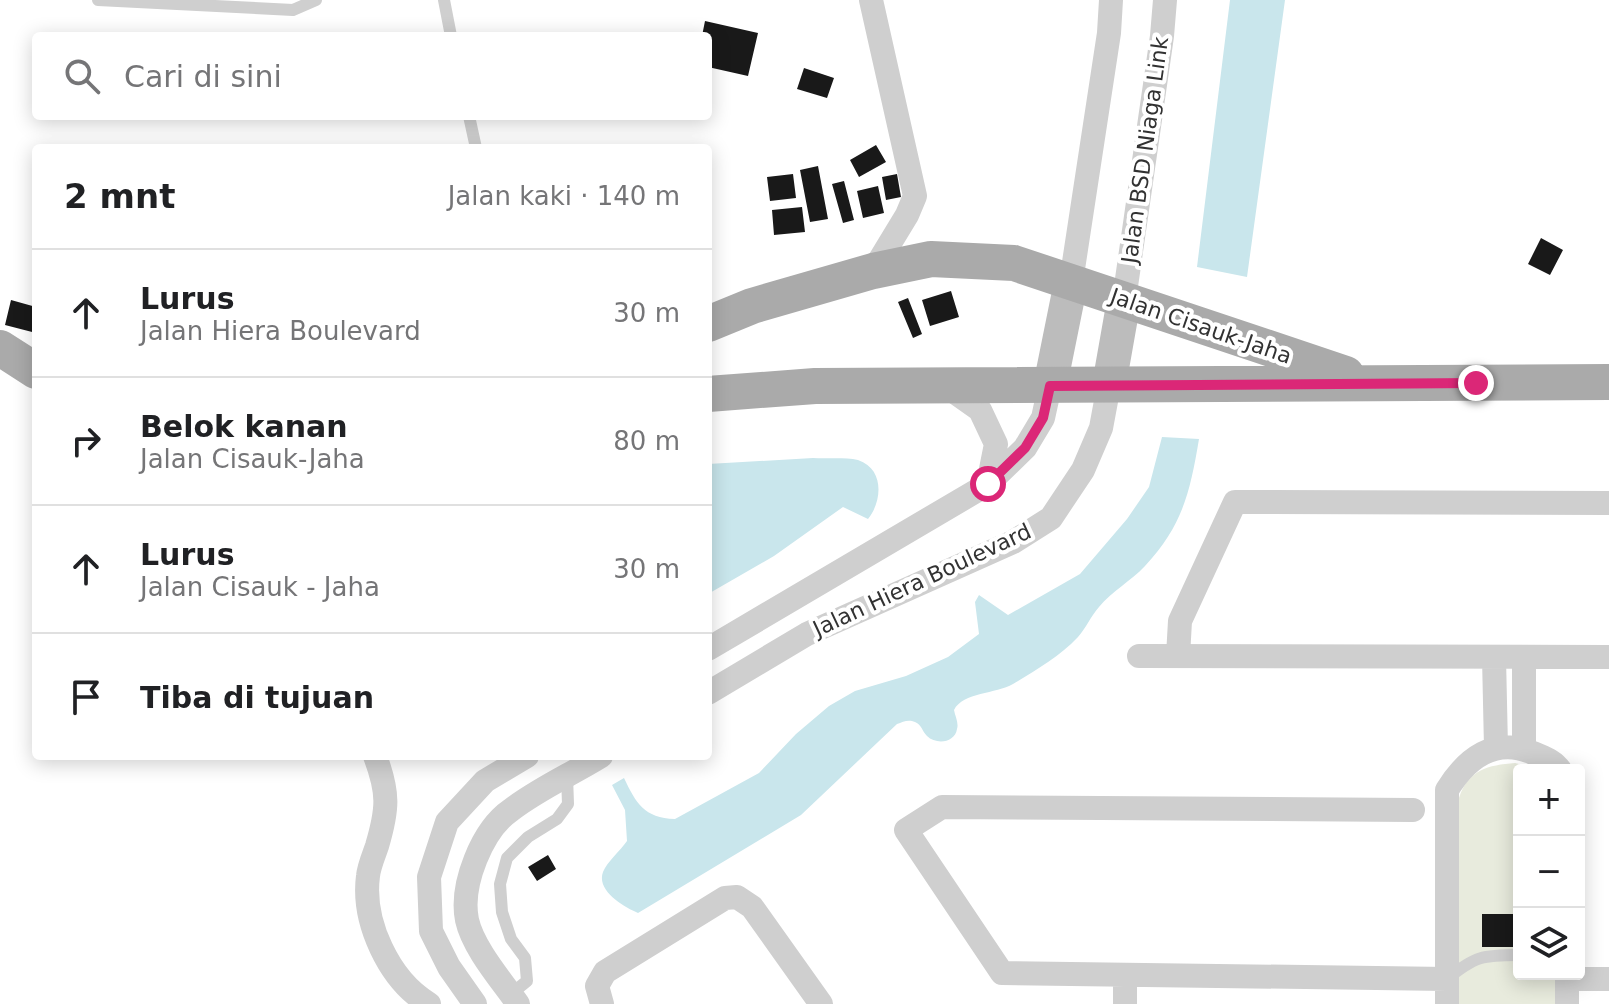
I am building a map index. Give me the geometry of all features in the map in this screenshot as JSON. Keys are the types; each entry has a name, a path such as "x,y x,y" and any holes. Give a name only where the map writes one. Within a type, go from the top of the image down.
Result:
{"main road":[{"name":"Jalan Cisauk-Jaha","path":"712,322 752,306 873,271 931,259 1014,263 1374,384"},
{"path":"1050,386 1071,282"},
{"path":"1109,385 1124,300"},
{"path":"0,348 32,368"},
{"path":"1374,384 1609,382"},
{"name":"Jalan Cisauk-Jaha","path":"712,394 815,386 1374,384"}],"street":[{"path":"871,0 915,196 873,271"},
{"path":"1071,282 1109,33 1111,0"},
{"name":"Jalan BSD Niaga Link","path":"1124,300 1165,0"},
{"name":"Jalan Hiera Boulevard","path":"712,691 807,634 1013,542 1051,518 1083,470 1101,428 1109,385"},
{"path":"946,386 980,410 996,444 988,484"},
{"name":"Jalan Hiera Boulevard","path":"712,647 988,484 1025,448 1043,418 1050,386"},
{"path":"1178,656 1180,621 1235,502 1609,503"},
{"path":"1139,656 1609,657"},
{"path":"1494,657 1496,748"},
{"path":"1524,657 1524,749"},
{"path":"1447,1004 1447,790 1467,763 1496,748 1524,749 1556,764"},
{"path":"377,760 383,776 387,812 368,875 370,923 392,966 419,998 429,1004"},
{"path":"475,1004 449,967 431,931 429,877 447,822 485,781 520,760"},
{"path":"509,1001 467,920 467,879 481,846 508,811 594,760"},
{"path":"1413,810 942,807 906,830 1002,973 1447,979"},
{"path":"602,1004 597,986 605,972 725,898 737,897 752,907 821,1004"},
{"path":"1125,975 1125,1004"},
{"path":"1585,977 1609,979"},
{"path":"1566,980 1567,1004"}],"lane":[{"path":"98,0 293,10 316,0"},
{"path":"444,0 450,32"},
{"path":"470,120 475,144"},
{"path":"509,1001 527,981 525,958 511,939 502,912 500,884 507,858 528,837 557,819 568,804 567,776"},
{"path":"1447,979 1468,962 1487,955 1513,955"}],"shaded area":[{"path":"1515,763 1519,764 1513,764 1513,980 1556,980 1555,1004 1457,1004 1459,798 1474,775 1496,765"}],"water":[{"path":"1230,0 1285,0 1247,277 1197,267"},
{"path":"1162,437 1199,439 1183,507 1158,551 1104,601 1078,637 1063,651 1013,684 972,696 958,704 954,710 956,734 949,740 931,739 912,721 897,724 801,815 638,913 607,892 603,872 627,841 625,810 612,785 624,778 642,808 656,816 675,819 759,773 796,734 829,706 855,691 906,676 948,657 979,634 975,602 979,595 1008,615 1080,574 1127,519 1149,487"},
{"path":"813,458 858,460 867,464 877,478 878,495 868,519 843,507 774,556 712,592 712,464"}],"building":[{"path":"705,21 758,33 748,76 712,68 712,32 703,32"},
{"path":"804,68 834,78 827,98 797,89"},
{"path":"876,145 886,162 859,177 850,160"},
{"path":"818,166 828,219 810,222 800,170"},
{"path":"793,174 796,198 770,201 767,177"},
{"path":"897,174 901,197 886,200 882,177"},
{"path":"844,181 854,220 843,223 832,184"},
{"path":"878,186 884,213 863,218 857,191"},
{"path":"802,207 805,232 774,235 772,210"},
{"path":"1541,238 1563,250 1550,275 1528,264"},
{"path":"951,291 959,317 930,326 922,300"},
{"path":"908,298 922,334 913,338 898,302"},
{"path":"11,300 32,306 32,332 5,325"},
{"path":"548,855 556,869 537,881 528,867"},
{"path":"1482,914 1513,914 1513,947 1482,947"}],"route":[{"path":"988,484 1025,448 1043,418 1050,386 1476,383"}]}
